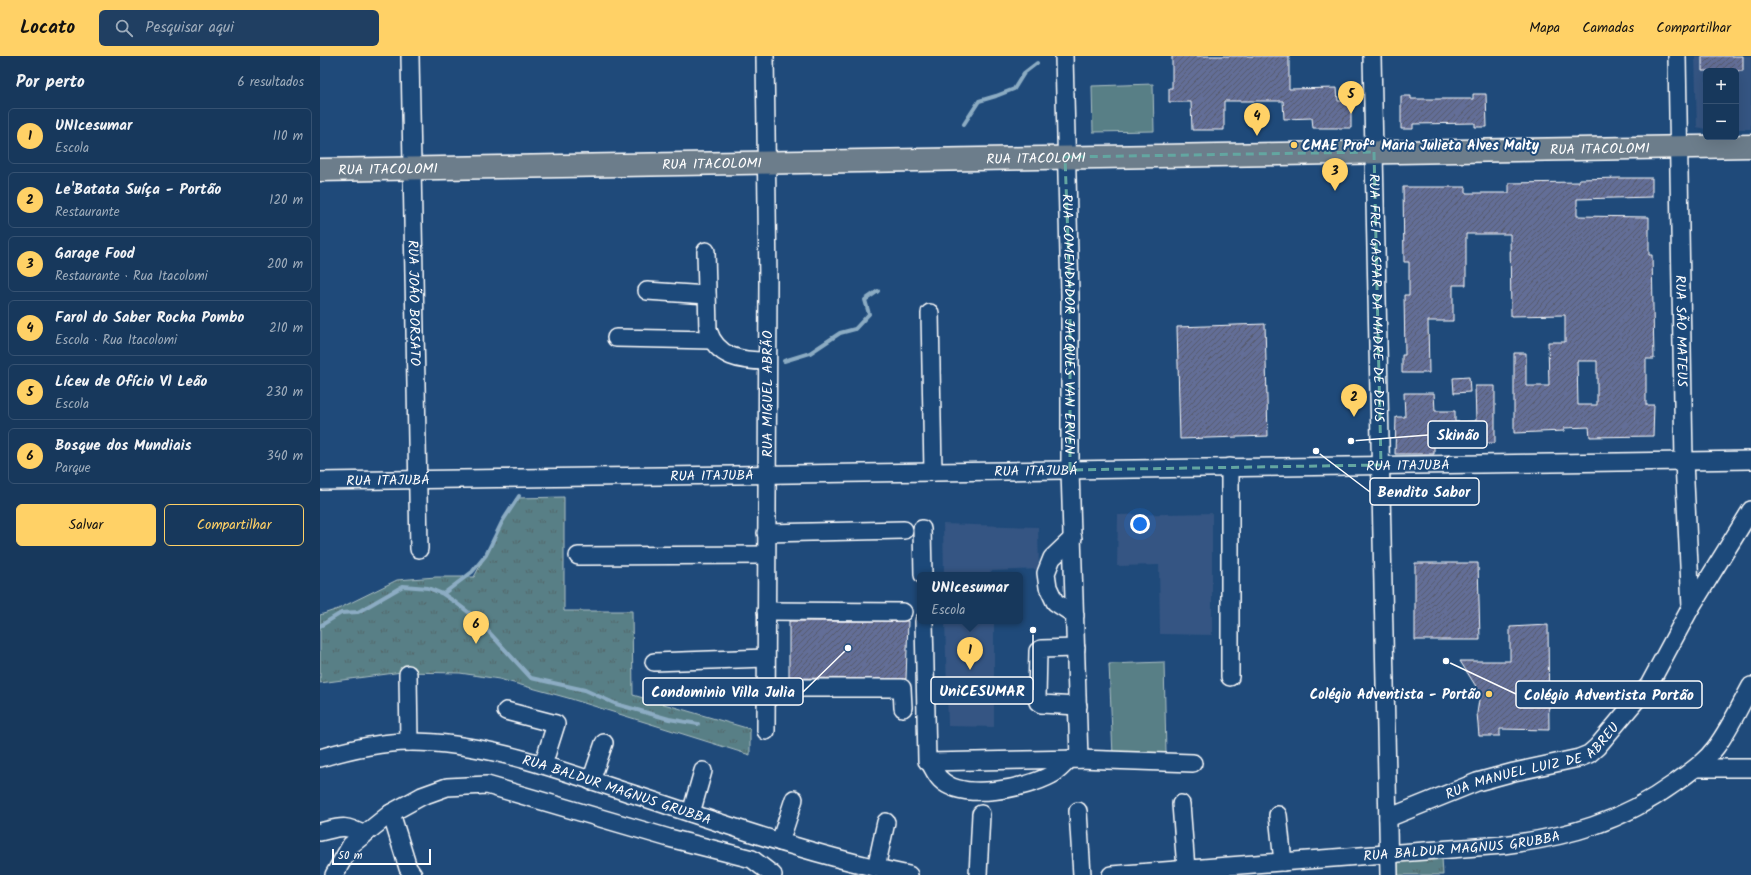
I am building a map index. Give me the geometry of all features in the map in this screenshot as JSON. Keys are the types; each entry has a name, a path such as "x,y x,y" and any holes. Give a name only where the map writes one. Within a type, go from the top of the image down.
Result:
{"main road":[{"name":"RUA ITACOLOMI","path":"320,170 1751,146"}],"street":[{"name":"RUA JOÃO BORSATO","path":"410,56 419,549"},
{"name":"RUA MIGUEL ABRÃO","path":"765,56 767,361 766,731"},
{"name":"RUA COMENDADOR JACQUES VAN ERVEN","path":"1064,56 1065,158 1070,295 1070,470 1078,706 1074,759"},
{"name":"RUA FREI GASPAR DA MADRE DE DEUS","path":"1372,56 1389,875"},
{"name":"RUA SÃO MATEUS","path":"1677,56 1684,461 1691,607"},
{"path":"706,251 708,330 711,340 725,354 750,361 767,361"},
{"path":"647,292 707,295"},
{"path":"930,313 933,472"},
{"path":"616,338 711,340"},
{"name":"RUA ITAJUBÁ","path":"320,480 1751,460"},
{"path":"1230,467 1230,677"},
{"name":"RUA MANUEL LUIZ DE ABREU","path":"1388,818 1477,782 1514,772 1579,758 1589,754 1597,747 1649,685 1691,607 1751,510"},
{"path":"922,529 923,572"},
{"path":"766,533 904,530"},
{"path":"1072,538 1052,558 1046,573 1048,587 1055,602 1075,615"},
{"path":"578,556 766,555"},
{"path":"766,611 903,612"},
{"path":"924,624 927,761 930,763 940,779 956,787 988,791 1010,790 1033,783 1053,774 1074,759"},
{"path":"1076,648 1041,649 1038,651 1037,698 1038,702 1041,704 1078,706"},
{"path":"654,662 766,658"},
{"path":"408,674 409,742"},
{"name":"RUA BALDUR MAGNUS GRUBBA","path":"1111,875 1526,842 1574,832 1612,820 1632,810 1662,792 1696,768 1716,747 1751,686"},
{"path":"766,688 902,688 903,708"},
{"path":"506,711 556,724 543,765"},
{"name":"RUA BALDUR MAGNUS GRUBBA","path":"320,758 368,746 409,742 451,744 496,752 543,765 780,842 876,868 910,875"},
{"path":"591,781 604,743"},
{"path":"930,763 1074,759 1193,763"},
{"path":"1696,768 1751,768"},
{"path":"691,813 703,771"},
{"path":"334,875 351,845 391,813 422,796 446,787 487,786 654,834 752,859 773,875"},
{"path":"780,842 794,799"},
{"path":"1181,804 1186,869"},
{"path":"1078,811 1082,875"},
{"path":"391,813 408,868 413,875"},
{"path":"978,875 981,814"},
{"path":"1278,815 1282,862"},
{"path":"876,868 886,822"},
{"path":"320,832 341,827 350,827 364,835"}],"highlighted area":[{"path":"1374,152 1381,465 1070,470 1070,295 1065,157"}],"shaded area":[{"path":"1695,56 1751,56 1751,129 1739,129 1739,68 1703,68 1703,128 1697,127"},
{"path":"1212,513 1212,635 1160,634 1159,565 1117,566 1118,515"},
{"path":"943,524 1038,527 1039,569 991,572 944,572"},
{"path":"945,624 994,624 994,727 948,726"}],"green space":[{"path":"1153,84 1154,131 1093,132 1092,86"},
{"path":"564,497 564,611 632,611 633,695 750,729 750,755 568,698 499,679 460,673 402,672 320,683 320,615 338,609 397,580 436,577 474,577 516,498"},
{"path":"1164,662 1166,753 1113,756 1109,664"},
{"path":"1442,857 1443,875 1398,875 1398,861"}],"building":[{"path":"1172,56 1289,56 1289,89 1337,88 1338,101 1351,101 1351,128 1313,128 1312,118 1284,119 1283,101 1224,101 1224,130 1192,130 1191,102 1169,102 1169,88 1172,88"},
{"path":"1702,56 1743,56 1743,71 1739,71 1739,68 1703,68 1702,71"},
{"path":"1473,94 1486,94 1487,127 1475,127 1475,123 1413,124 1413,129 1401,129 1401,96 1411,96 1411,99 1473,99"},
{"path":"1652,178 1652,197 1577,199 1577,216 1649,217 1649,255 1652,255 1654,359 1646,359 1646,405 1654,405 1653,436 1590,437 1589,427 1564,428 1564,431 1514,433 1514,353 1526,353 1526,386 1549,386 1548,342 1565,342 1565,315 1511,316 1510,234 1466,234 1466,285 1453,285 1453,321 1428,321 1429,373 1402,373 1402,355 1405,355 1404,295 1409,295 1409,262 1404,262 1403,187 1466,187 1466,193 1509,193 1509,183 1579,182 1579,179","holes":["1577,361 1597,361 1597,405 1578,405"]},
{"path":"1265,324 1268,436 1180,439 1177,327"},
{"path":"1469,377 1470,392 1454,393 1453,378"},
{"path":"1475,386 1495,386 1495,443 1455,444 1455,435 1434,435 1434,454 1395,454 1396,417 1405,417 1404,393 1434,393 1435,411 1455,411 1455,422 1476,421"},
{"path":"1415,563 1478,563 1480,640 1415,640"},
{"path":"789,621 908,621 906,679 789,678"},
{"path":"1548,625 1549,730 1500,729 1500,736 1479,736 1477,713 1479,700 1477,688 1460,661 1510,661 1510,627"}],"waterway":[{"path":"964,124 979,101 1014,89 1024,73 1037,63"},
{"path":"784,361 810,353 840,333 855,329 869,314 865,300 878,291"},
{"path":"443,594 472,572 486,555 502,522 519,496"},
{"path":"320,626 341,613 358,612 403,586 428,588 443,594 476,618 531,678 585,690 616,704 669,719 698,724"}],"place":[{"name":"Líceu de Ofício Vl Leão","path":"1351,114"},
{"name":"Farol do Saber Rocha Pombo","path":"1257,136"},
{"name":"CMAE Profª Maria Julieta Alves Malty","path":"1294,145"},
{"name":"Garage Food","path":"1335,191"},
{"name":"Le'Batata Suíça - Portão","path":"1354,417"},
{"name":"Skinão","path":"1351,441"},
{"name":"Bendito Sabor","path":"1316,451"},
{"name":"UniCESUMAR","path":"1033,630"},
{"name":"Bosque dos Mundiais","path":"476,644"},
{"name":"Condominio Villa Julia","path":"848,648"},
{"name":"Colégio Adventista Portão","path":"1446,661"},
{"name":"UNIcesumar","path":"970,670"},
{"name":"Colégio Adventista - Portão","path":"1489,694"}]}
